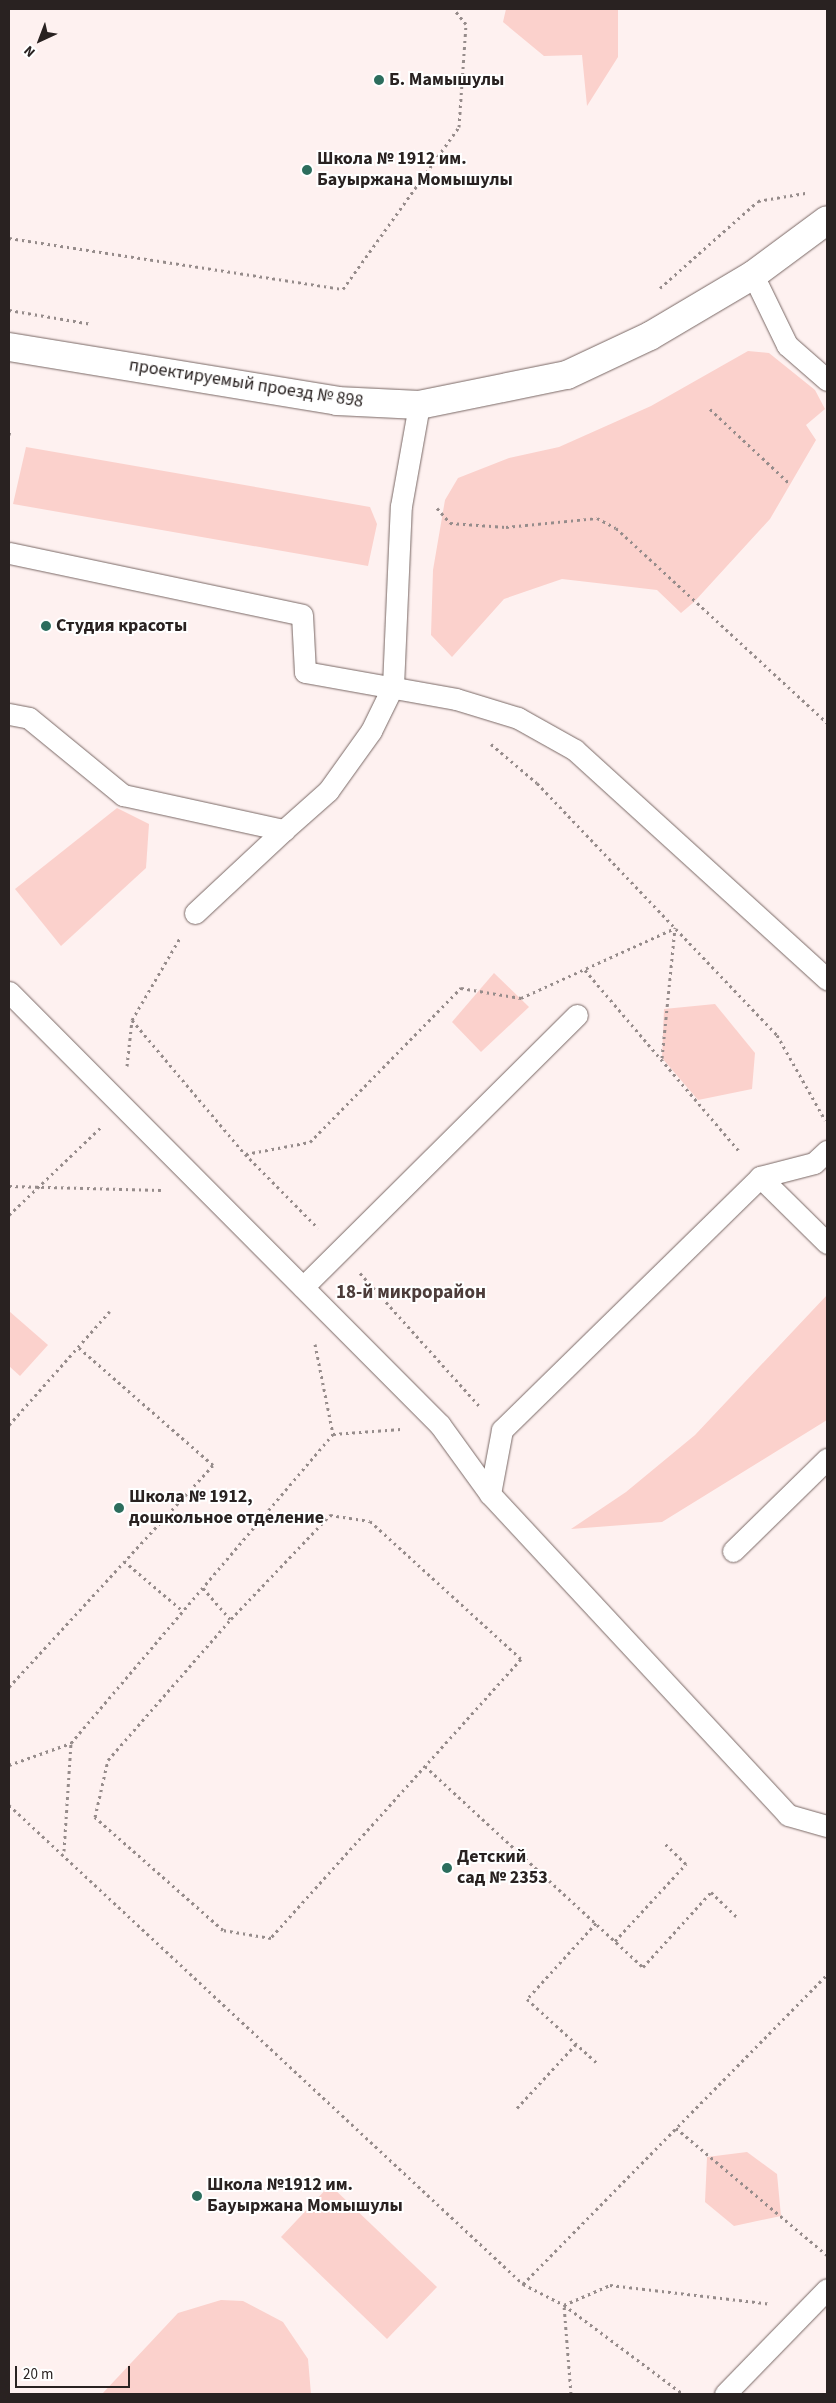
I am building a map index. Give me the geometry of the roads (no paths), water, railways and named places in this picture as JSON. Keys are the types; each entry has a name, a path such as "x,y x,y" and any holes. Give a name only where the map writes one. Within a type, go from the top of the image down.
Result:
{"main road":[{"name":"проектируемый проезд № 898","path":"9,347 337,401 419,405 567,375 650,336 753,275 827,220"}],"lane":[{"path":"753,275 787,345 827,380"},
{"path":"195,913 328,791 371,731 392,686 401,506 419,405"},
{"path":"9,553 302,615 305,672 392,686 518,718 576,750 827,979"},
{"path":"9,714 29,718 123,795 284,830"},
{"path":"9,992 440,1425 490,1494 788,1815 827,1826"},
{"path":"303,1287 577,1015"},
{"path":"490,1494 502,1430 760,1177 814,1163 827,1151"},
{"path":"760,1177 827,1243"},
{"path":"733,1551 827,1460"},
{"path":"725,2394 827,2289"}],"place":[{"name":"Б. Мамышулы","path":"379,80"},
{"name":"Школа № 1912 им. Бауыржана Момышулы","path":"307,170"},
{"name":"Студия красоты","path":"46,626"},
{"name":"Школа № 1912, дошкольное отделение","path":"119,1508"},
{"name":"Детский сад № 2353","path":"447,1868"},
{"name":"Школа №1912 им. Бауыржана Момышулы","path":"197,2196"}],"district":[{"name":"18-й микрорайон","path":"411,1293"}]}
